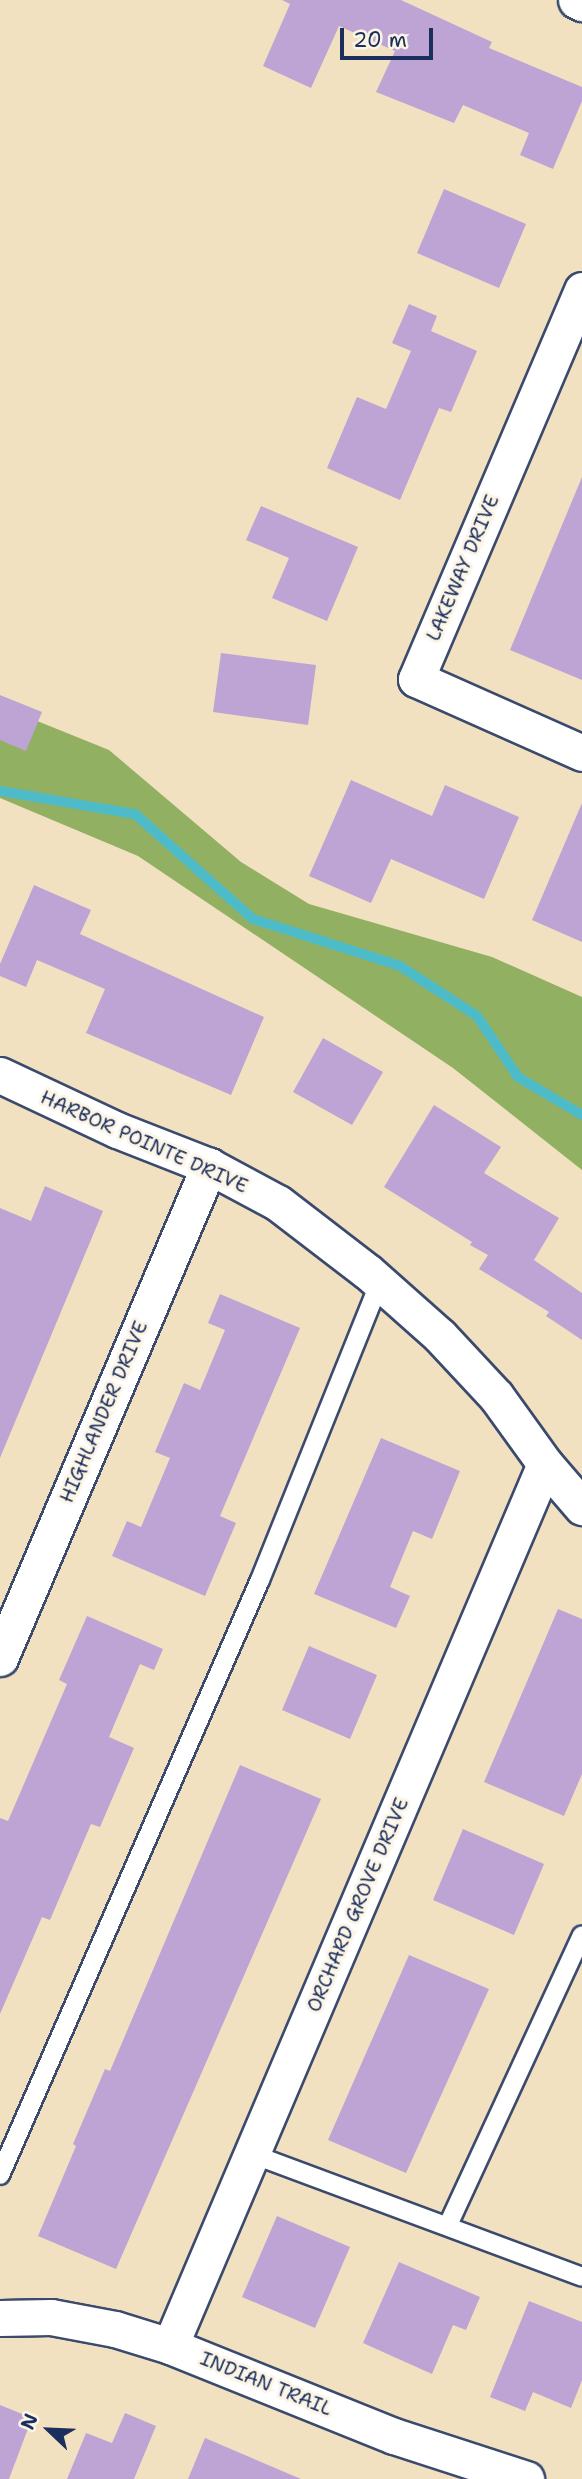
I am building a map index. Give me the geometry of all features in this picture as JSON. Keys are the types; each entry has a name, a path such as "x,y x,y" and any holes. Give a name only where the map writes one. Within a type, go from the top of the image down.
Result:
{"street":[{"path":"576,0 582,3"},
{"name":"LAKEWAY DRIVE","path":"582,290 416,679 582,753"},
{"name":"HARBOR POINTE DRIVE","path":"3,1084 209,1166 278,1203 380,1282 440,1336 496,1396 545,1464 582,1507"},
{"name":"HIGHLANDER DRIVE","path":"0,1658 209,1166"},
{"name":"ORCHARD GROVE DRIVE","path":"170,2346 545,1464"},
{"name":"INDIAN TRAIL","path":"0,2318 51,2317 115,2329 170,2346 394,2436 526,2479"}],"lane":[{"path":"0,2175 260,1580 380,1282"},
{"path":"448,2225 582,1935"},
{"path":"252,2154 582,2277"}],"green space":[{"path":"0,706 109,750 241,862 309,904 492,957 582,997 582,1170 453,1068 138,856 0,798"}],"building":[{"path":"282,0 401,0 492,42 489,48 582,87 582,101 553,169 520,155 529,133 463,105 454,123 376,92 395,51 339,26 311,88 263,66 290,4"},
{"path":"444,189 526,224 499,288 417,253"},
{"path":"409,304 437,316 431,331 477,351 451,412 439,408 400,500 327,468 357,397 386,409 411,351 392,343"},
{"path":"582,477 582,680 510,650"},
{"path":"261,506 358,547 327,621 272,598 289,558 246,540"},
{"path":"221,653 316,665 308,725 213,712"},
{"path":"0,695 42,712 26,751 0,740"},
{"path":"351,780 432,816 445,785 519,817 484,899 391,859 371,903 309,876"},
{"path":"582,803 582,942 532,920"},
{"path":"34,885 91,910 80,934 264,1017 231,1095 86,1033 105,989 37,960 26,987 0,976 0,964"},
{"path":"323,1038 383,1072 352,1125 293,1092"},
{"path":"434,1105 501,1147 484,1173 559,1218 534,1260 582,1293 582,1340 546,1316 549,1312 479,1269 488,1255 470,1245 472,1242 384,1187"},
{"path":"45,1186 103,1211 0,1458 0,1208 31,1221"},
{"path":"220,1294 300,1328 220,1516 236,1523 205,1596 112,1556 127,1521 141,1527 170,1458 155,1452 184,1383 200,1390 225,1330 208,1323"},
{"path":"381,1438 460,1471 432,1539 413,1531 390,1587 410,1596 396,1628 314,1594"},
{"path":"558,1609 582,1619 582,1774 564,1816 484,1782"},
{"path":"87,1616 163,1649 154,1670 140,1664 109,1737 134,1748 100,1827 91,1824 50,1920 42,1917 0,2014 0,1818 8,1821 67,1684 59,1680"},
{"path":"309,1646 377,1675 350,1739 282,1710"},
{"path":"240,1765 321,1799 116,2269 38,2236 105,2069 110,2071"},
{"path":"463,1829 544,1864 514,1935 433,1900"},
{"path":"409,1955 489,1989 406,2173 328,2140"},
{"path":"277,2216 350,2247 315,2328 242,2297"},
{"path":"399,2262 480,2297 466,2330 453,2325 432,2374 363,2343"},
{"path":"529,2301 582,2322 582,2380 571,2408 533,2392 525,2411 490,2397"},
{"path":"0,2405 32,2418 9,2479 0,2479"},
{"path":"125,2413 156,2426 134,2479 67,2479 86,2433 112,2443"},
{"path":"205,2438 301,2479 188,2479"}],"waterway":[{"path":"0,791 135,814 253,919 400,966 477,1016 518,1077 582,1115"}]}
